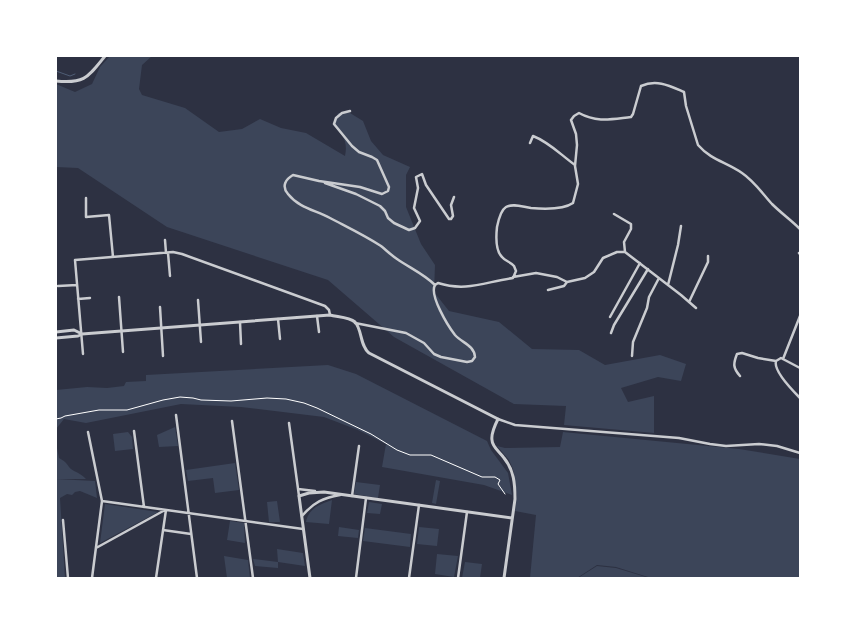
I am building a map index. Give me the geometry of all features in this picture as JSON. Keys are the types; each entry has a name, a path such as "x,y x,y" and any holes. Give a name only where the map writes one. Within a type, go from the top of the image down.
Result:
{"street":[{"path":"56,81 72,82 83,79 92,72 105,56"},
{"path":"513,278 516,271 514,266 502,257 497,249 497,225 503,211 506,207 516,205 531,208 545,208 569,206 573,203 578,184 575,166 577,145 576,134 571,120 579,113 593,120 615,120 631,117 641,86 654,82 668,85 684,92 686,106 698,145 701,149 706,154 741,172 754,183 773,205 800,229"},
{"path":"350,111 342,113 336,118 334,124 352,146 359,152 377,160 389,187 388,191 382,194 360,187 319,181 293,175 287,178 285,183 287,194 300,204 370,239 396,258 428,278 435,285"},
{"path":"530,143 533,136 539,138 550,145 575,166"},
{"path":"319,181 356,194 380,206 385,211 388,218 394,223 409,230 415,228 420,221 414,208 418,188 416,176 422,174 426,185 449,219 453,216 451,205 454,197"},
{"path":"86,198 86,217 109,215 113,257"},
{"path":"614,214 631,224 631,229 624,242 625,252"},
{"path":"668,285 681,226"},
{"path":"165,240 170,276"},
{"path":"548,290 564,286 567,282 585,278 594,272 603,258 617,252 625,252 696,308"},
{"path":"83,354 75,260 167,253 182,254 326,306 330,315"},
{"path":"689,302 708,262 708,256"},
{"path":"610,317 640,263"},
{"path":"611,333 648,269"},
{"path":"435,285 438,283 458,288 472,287 536,273 557,277 567,282"},
{"path":"632,356 633,342 647,308 649,297 659,278"},
{"path":"58,286 77,285"},
{"path":"56,338 122,330 330,315 406,333 424,343 434,354 441,357 467,362 472,361 475,357 474,352 456,336 450,328 435,297 433,288 435,285"},
{"path":"119,297 123,352"},
{"path":"78,298 90,298"},
{"path":"198,300 201,342"},
{"path":"160,307 163,356"},
{"path":"317,316 319,332"},
{"path":"783,359 800,316"},
{"path":"278,319 280,339"},
{"path":"240,322 242,344"},
{"path":"356,322 365,348 369,353 498,419 515,425 679,438 726,446 777,446 799,453"},
{"path":"56,332 74,330 82,334"},
{"path":"740,376 734,370 733,363 737,354 742,353 758,358 776,360 781,358 800,368"},
{"path":"776,360 775,365 779,374 800,398"},
{"path":"176,415 197,578"},
{"path":"498,419 491,438 492,444 509,465 513,474 515,493 504,578"},
{"path":"232,421 253,578"},
{"path":"289,423 310,578"},
{"path":"134,431 144,507"},
{"path":"88,432 102,501 92,578"},
{"path":"352,496 359,446"},
{"path":"298,489 512,518"},
{"path":"299,496 320,492"},
{"path":"301,516 308,509 325,498 341,495"},
{"path":"356,578 366,498"},
{"path":"102,501 303,529"},
{"path":"409,578 419,505"},
{"path":"96,548 166,510"},
{"path":"156,578 166,510"},
{"path":"458,578 467,512"},
{"path":"63,520 68,578"},
{"path":"163,530 191,534"}],"shaded area":[{"path":"110,56 152,56 142,65 139,89 142,95 185,108 219,132 242,129 260,119 281,128 306,133 345,156 346,146 344,139 333,125 338,113 350,113 363,121 371,141 383,155 410,167 406,175 406,207 421,244 435,265 434,292 449,311 499,322 532,349 579,350 605,365 660,355 686,364 681,381 658,377 621,388 628,402 654,396 654,433 564,425 566,406 514,404 394,337 328,280 167,227 78,168 56,167 56,84 75,92 92,84 100,67"},
{"path":"328,365 356,374 487,441 491,450 508,473 512,495 484,485 382,467 386,444 358,430 324,417 241,407 181,404 86,423 64,419 56,429 56,390 124,386 126,382 146,381 146,375"},
{"path":"175,427 178,446 159,447 157,435"},
{"path":"128,432 132,437 133,449 115,451 113,434"},
{"path":"563,432 739,449 800,459 800,578 651,578 616,567 597,565 577,578 530,578 536,515 515,511 517,495 513,469 509,460 497,446 505,448 560,447"},
{"path":"56,443 59,458 71,469 86,479 56,479"},
{"path":"235,463 239,490 215,493 213,478 188,481 186,470"},
{"path":"56,479 95,481 97,498 80,491 75,492 72,495 67,494 60,498 65,578 56,578"},
{"path":"436,480 440,481 436,504 432,503"},
{"path":"356,482 380,485 378,498 354,494"},
{"path":"332,500 329,524 306,522 307,517 312,510 319,505"},
{"path":"277,501 280,522 269,522 267,502"},
{"path":"369,502 382,504 380,514 367,513"},
{"path":"105,504 158,512 100,543"},
{"path":"230,521 244,523 245,543 227,540"},
{"path":"339,527 359,530 358,538 338,536"},
{"path":"419,527 439,529 437,546 417,544"},
{"path":"365,528 411,534 410,547 363,541"},
{"path":"277,549 303,553 305,566 278,562"},
{"path":"437,554 458,556 454,577 435,574"},
{"path":"224,556 248,560 250,578 227,578"},
{"path":"253,559 278,562 278,568 255,566"},
{"path":"465,562 482,564 480,578 462,578"},
{"path":"597,566 616,568 649,578 578,578"}],"waterway":[{"path":"56,71 70,76 75,74"}]}
